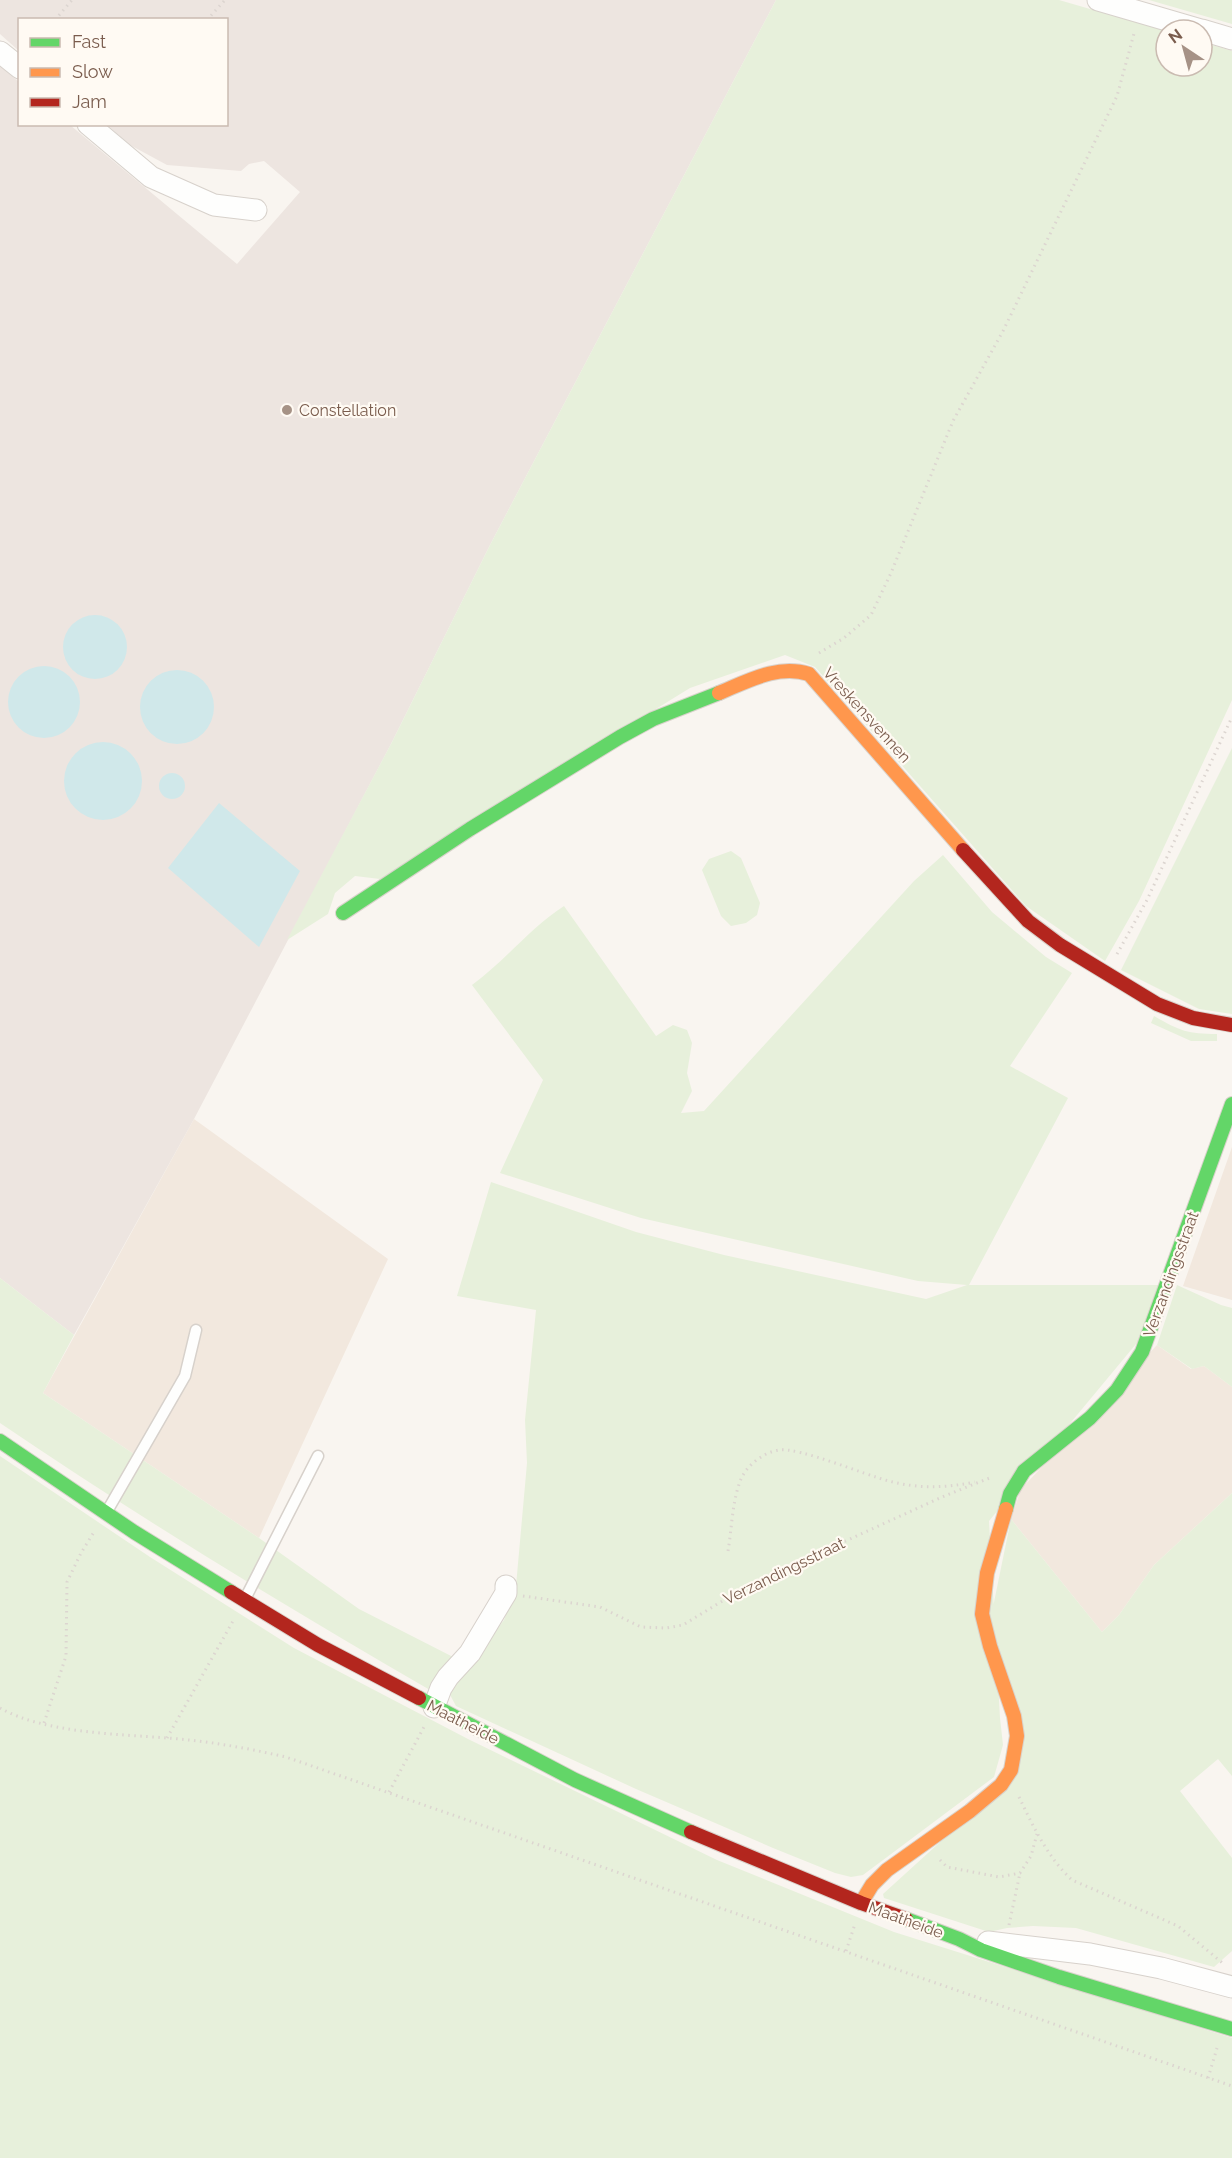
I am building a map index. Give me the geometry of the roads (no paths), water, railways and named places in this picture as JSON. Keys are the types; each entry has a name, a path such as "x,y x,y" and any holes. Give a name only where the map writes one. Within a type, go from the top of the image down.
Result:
{"street":[{"path":"1098,0 1161,18"},
{"path":"1214,34 1232,39"},
{"path":"0,52 18,66"},
{"path":"90,126 151,177 214,205 255,210"},
{"name":"Vreskensvennen","path":"342,913 470,828 653,719 767,674 783,669 796,669 809,674 1005,898 1031,924 1151,1001 1201,1021 1232,1025"},
{"name":"Verzandingsstraat","path":"861,1904 872,1885 886,1870 979,1804 1001,1785 1008,1774 1015,1754 1017,1736 1014,1716 990,1646 982,1614 987,1574 1000,1523 1010,1494 1024,1471 1090,1418 1117,1390 1142,1352 1232,1104"},
{"name":"Maatheide","path":"0,1441 106,1513 318,1645 434,1707 627,1804 861,1904 959,1939 981,1950 1059,1977 1232,2030"},
{"path":"434,1707 441,1688 470,1653 506,1590"},
{"name":"Maatheide","path":"959,1939 1062,1950 1161,1968 1232,1988"},
{"path":"1059,1977 1054,1966 1062,1950"}],"lane":[{"path":"106,1513 185,1376 196,1330"},
{"path":"244,1601 318,1456"}],"water":[{"path":"95,615 113,621 121,629 127,647 121,665 113,673 95,679 77,673 69,665 63,647 69,629 77,621"},
{"path":"44,666 64,672 74,682 80,702 74,722 64,732 44,738 24,732 14,722 8,702 14,682 24,672"},
{"path":"177,670 198,676 208,686 214,707 208,728 198,738 177,744 156,738 146,728 140,707 146,686 156,676"},
{"path":"95,742 111,742 125,748 136,759 142,773 142,789 136,803 125,814 111,820 95,820 81,814 70,803 64,789 64,773 70,759 81,748"},
{"path":"172,773 181,777 185,786 181,795 172,799 163,795 159,786 163,777"},
{"path":"219,803 300,871 259,947 168,868"}],"place":[{"name":"Constellation","path":"287,410"}]}
